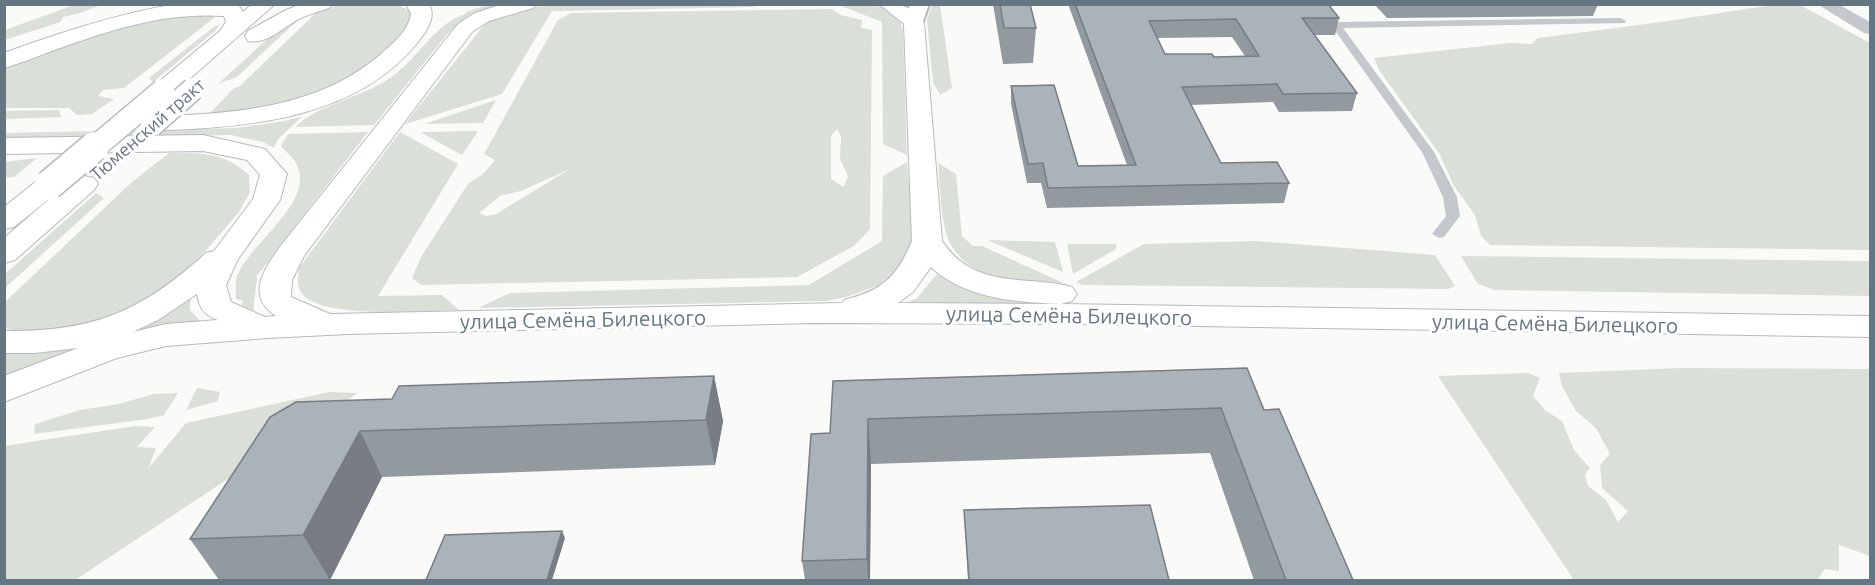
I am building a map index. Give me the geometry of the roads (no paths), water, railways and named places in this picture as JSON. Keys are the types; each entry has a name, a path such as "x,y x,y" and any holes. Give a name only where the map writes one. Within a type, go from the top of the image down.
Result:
{"main road":[{"path":"4,53 132,4"},
{"name":"Тюменский тракт","path":"4,221 265,4"},
{"name":"Тюменский тракт","path":"4,254 290,4"},
{"path":"256,36 293,14 322,4"},
{"path":"412,35 422,16 421,8 416,4"},
{"path":"4,127 230,121 293,110 363,81 379,69 412,35 448,14 476,4"},
{"path":"348,324 293,313 279,304 273,291 278,274 290,254 465,28 482,17 526,4"},
{"path":"813,313 872,304 885,297 909,279 919,265 927,240 917,14 907,15 889,4"},
{"path":"4,61 116,19 180,5 212,5 232,10 236,22 228,36"},
{"path":"4,146 203,143 244,150 262,156 272,168 273,185 265,206 211,276 208,296 213,308 222,315 268,327"},
{"path":"4,342 29,344 84,336 126,324 145,315 180,292 246,231"},
{"name":"улица Семёна Билецкого","path":"927,240 933,252 954,271 991,287 1019,292 1084,295 1870,307"},
{"name":"улица Семёна Билецкого","path":"268,327 813,313 1870,327"},
{"path":"4,390 70,362 166,335 268,327"}],"street":[{"path":"1825,4 1870,29"},
{"path":"1857,4 1870,12"},
{"path":"1439,234 1453,216 1450,197 1428,152 1336,24 1621,21"}]}
